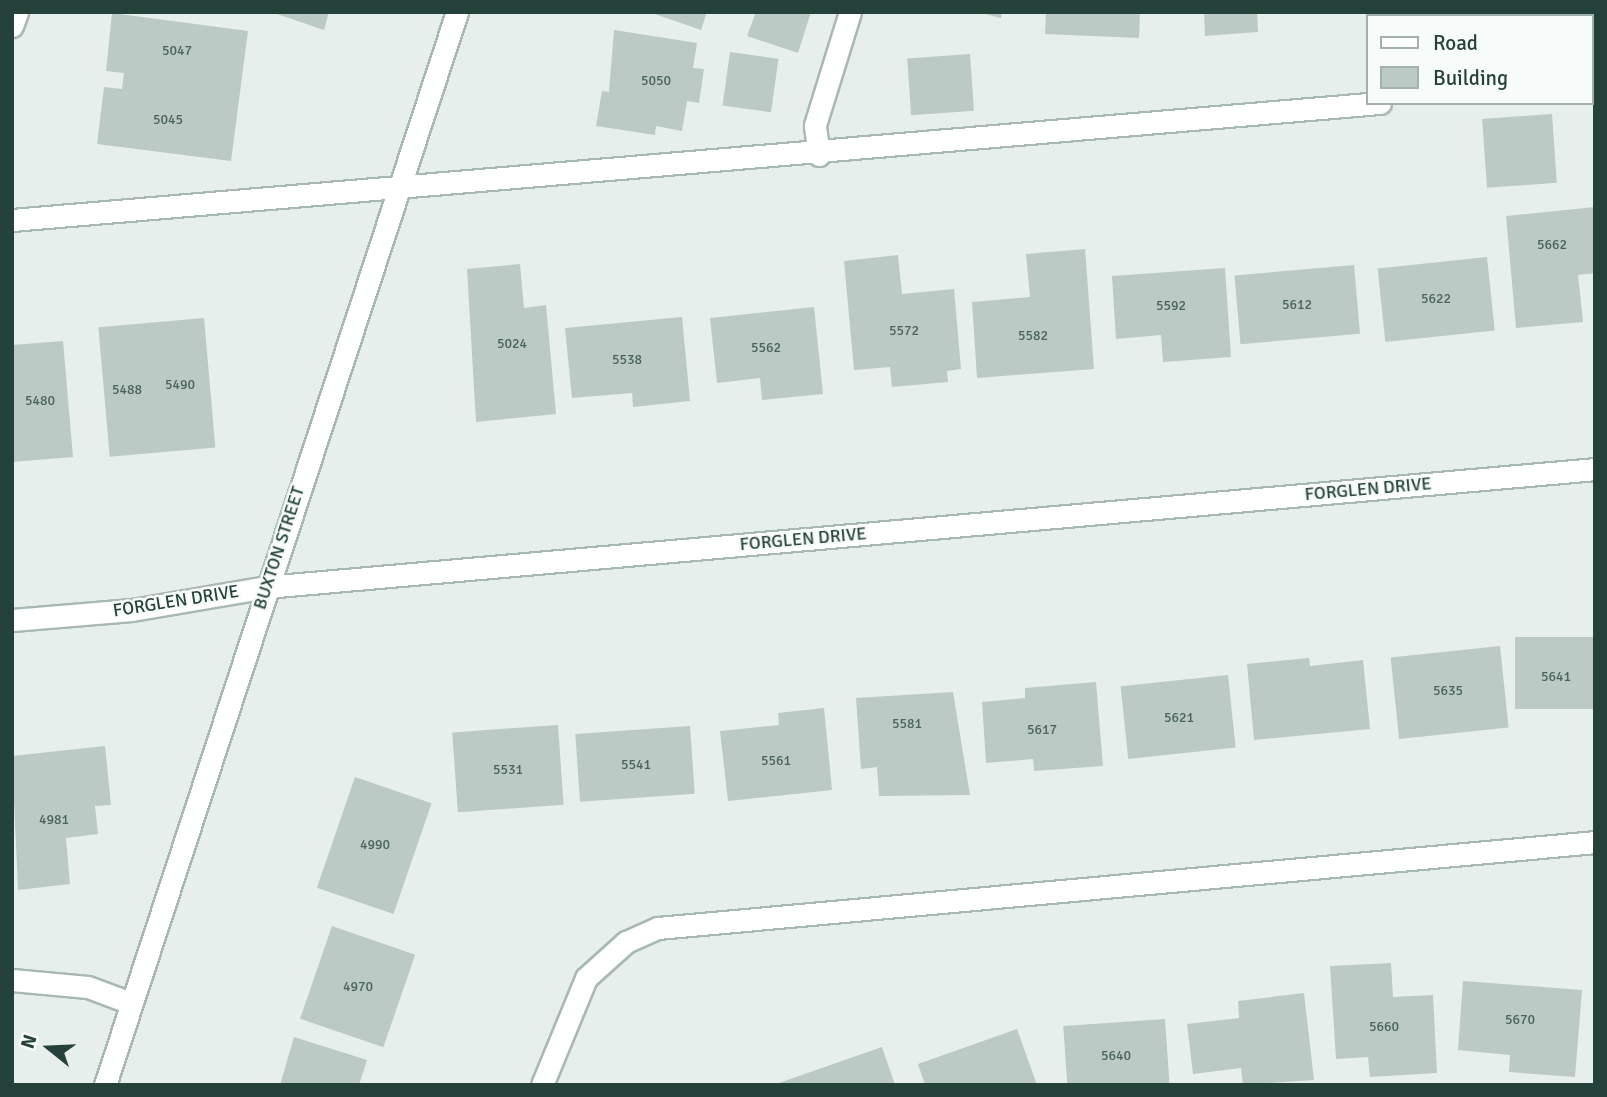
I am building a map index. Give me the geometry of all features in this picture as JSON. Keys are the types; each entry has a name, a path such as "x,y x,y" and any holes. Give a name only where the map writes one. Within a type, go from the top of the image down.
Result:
{"street":[{"path":"12,26 17,12"},
{"name":"BUXTON STREET","path":"105,1085 266,587 457,12"},
{"path":"819,155 815,125 850,12"},
{"path":"12,220 819,155 1366,104"},
{"name":"FORGLEN DRIVE","path":"12,620 132,610 266,587 1595,469"},
{"path":"542,1085 586,978 626,942 658,928 1595,842"},
{"path":"12,980 88,987 131,1003"}],"building":[{"path":"271,12 329,12 324,30"},
{"path":"649,12 707,12 701,30"},
{"path":"756,12 811,12 798,53 747,36"},
{"path":"977,12 1002,12 1001,18"},
{"path":"1046,12 1140,12 1139,38 1045,34"},
{"path":"1204,12 1257,12 1258,32 1205,36"},
{"path":"1519,12 1576,12 1576,14"},
{"path":"112,13 248,31 231,161 97,144 104,87 122,89 124,73 106,71"},
{"path":"614,30 697,43 693,68 704,69 699,103 687,101 682,131 656,126 655,135 596,126 602,91 609,92"},
{"path":"730,52 779,59 771,112 722,105"},
{"path":"970,54 974,111 911,115 907,58"},
{"path":"1552,114 1557,183 1487,188 1482,119"},
{"path":"1595,207 1595,273 1578,275 1583,322 1516,328 1506,216"},
{"path":"1085,249 1094,369 977,378 972,302 1030,297 1026,254"},
{"path":"898,255 902,294 954,289 961,369 947,371 948,382 892,387 890,367 854,370 844,261"},
{"path":"1487,257 1495,331 1385,342 1378,268"},
{"path":"520,264 524,308 546,305 556,414 476,422 467,269"},
{"path":"1354,265 1360,334 1240,344 1234,275"},
{"path":"1225,268 1231,357 1163,362 1161,335 1116,339 1112,276"},
{"path":"814,307 823,394 762,400 760,378 717,383 710,318"},
{"path":"682,317 690,401 633,407 632,393 572,398 565,328"},
{"path":"204,318 215,448 110,457 98,327"},
{"path":"63,341 73,457 12,462 12,345"},
{"path":"1515,637 1595,637 1595,709 1515,709"},
{"path":"1500,646 1509,728 1399,739 1391,657"},
{"path":"1309,658 1310,666 1363,660 1370,729 1254,740 1247,664"},
{"path":"1228,675 1236,748 1128,759 1121,686"},
{"path":"1096,682 1103,766 1034,771 1033,759 986,763 982,702 1025,698 1025,688"},
{"path":"953,692 970,795 879,796 877,767 861,769 856,698"},
{"path":"824,708 832,790 728,801 720,731 779,725 778,713"},
{"path":"558,725 564,805 458,812 452,732"},
{"path":"690,726 695,794 580,802 575,734"},
{"path":"105,746 111,805 95,806 98,834 66,838 70,884 18,890 12,756"},
{"path":"355,777 432,803 393,914 317,888"},
{"path":"332,926 415,955 383,1047 300,1019"},
{"path":"1391,963 1393,997 1433,995 1437,1073 1370,1077 1368,1057 1336,1059 1330,966"},
{"path":"1463,981 1582,990 1575,1077 1509,1072 1510,1055 1458,1050"},
{"path":"1304,993 1314,1080 1243,1085 1241,1068 1193,1074 1187,1024 1239,1018 1238,1001"},
{"path":"1165,1019 1170,1085 1067,1085 1063,1026"},
{"path":"1017,1029 1037,1085 925,1085 918,1064"},
{"path":"294,1037 367,1060 359,1085 280,1085"},
{"path":"882,1047 895,1085 776,1085 776,1084"}]}
